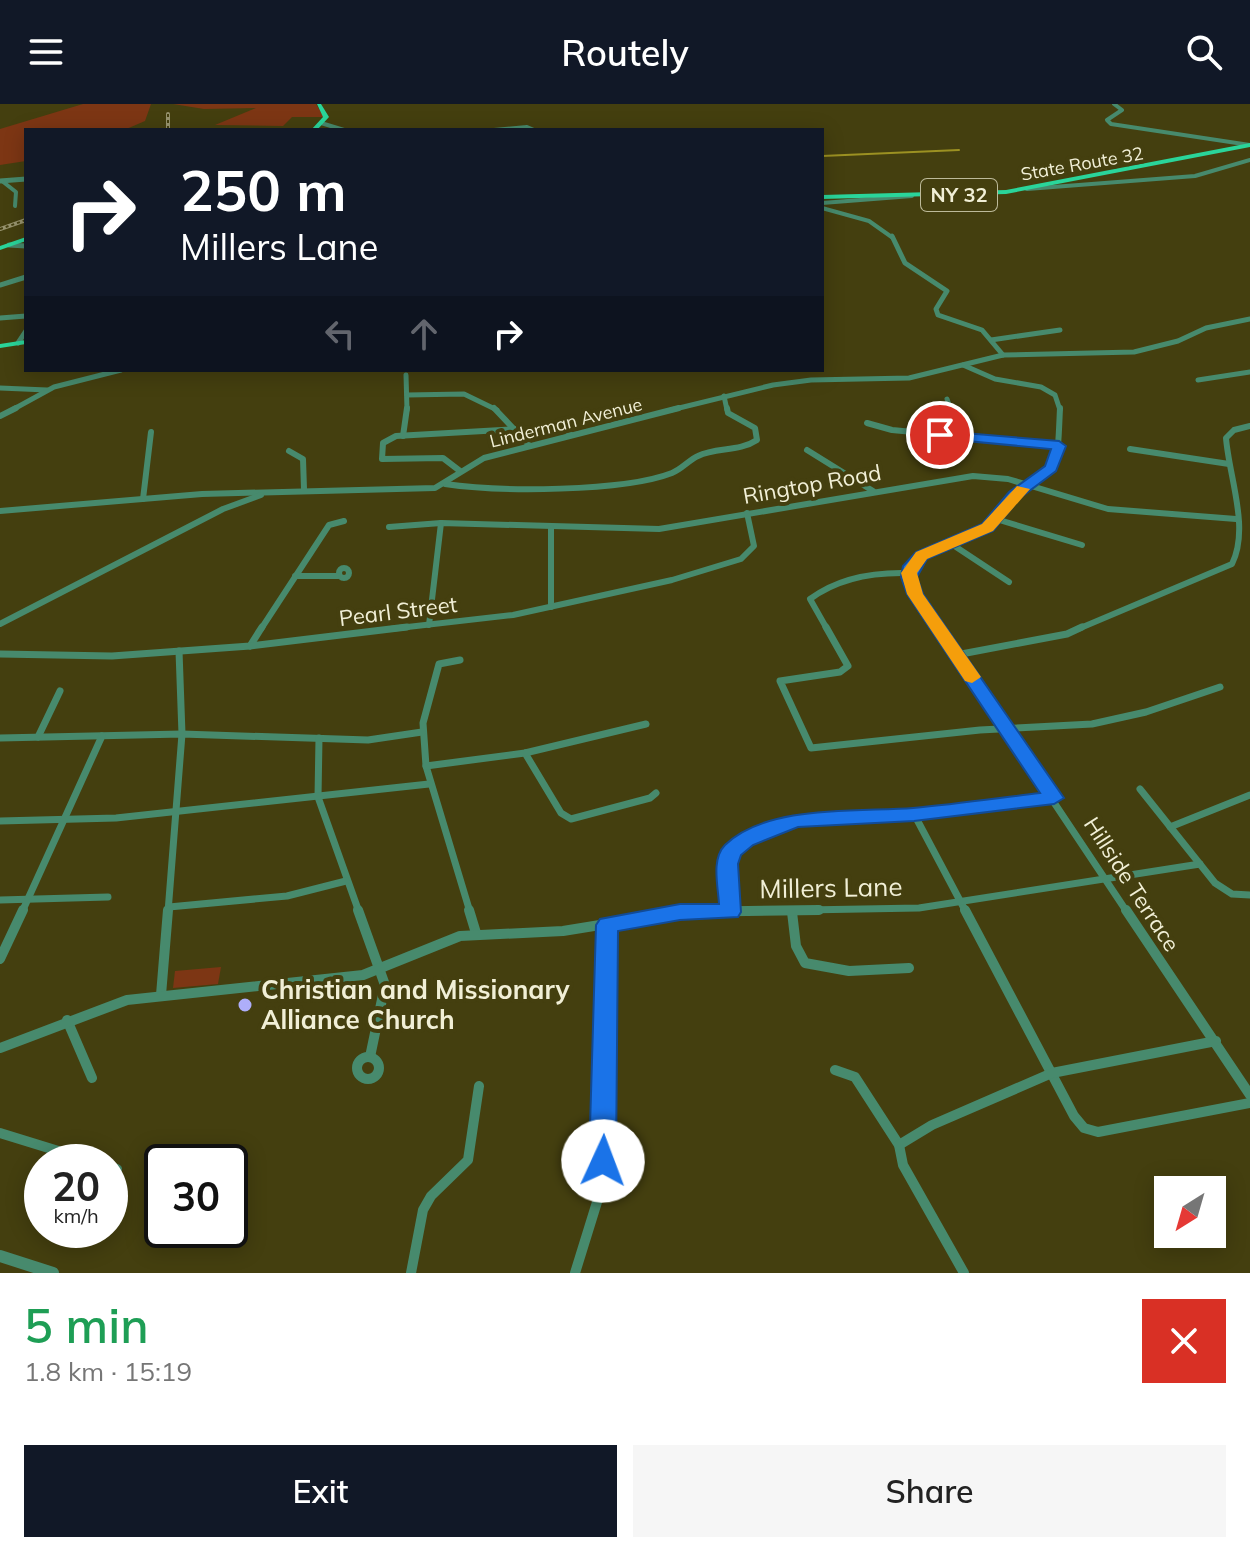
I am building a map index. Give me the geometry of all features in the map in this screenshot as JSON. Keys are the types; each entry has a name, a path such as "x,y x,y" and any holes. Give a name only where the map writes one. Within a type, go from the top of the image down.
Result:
{"main road":[{"path":"316,128 327,115 319,104"},
{"name":"State Route 32","path":"824,197 912,196 1025,189 1250,145"},
{"path":"0,248 24,240"},
{"path":"0,346 22,342"}],"street":[{"path":"1114,104 1122,110 1107,120 1111,124 1250,145"},
{"path":"321,123 337,128"},
{"path":"1025,189 1195,176 1250,160"},
{"path":"1,181 24,179"},
{"path":"1,181 16,192 24,191"},
{"path":"15,206 16,192"},
{"path":"824,206 912,196"},
{"path":"824,207 866,221 889,233 894,240 895,251 905,264 947,291 947,296 936,309 938,315 979,328 1000,355"},
{"path":"9,245 24,246"},
{"path":"0,285 24,278"},
{"path":"0,318 24,316"},
{"name":"Linderman Avenue","path":"445,484 460,471 484,458 528,444 724,396 803,381 909,378 1000,355 1134,352 1178,341 1206,328 1250,319"},
{"path":"991,340 1060,330"},
{"path":"963,365 996,379 1038,386 1055,395 1060,402 1059,446 1055,463 1006,504 996,519 978,533 921,556 909,573 874,574 818,593 810,599 848,666 840,672 780,681 811,748 1114,720 1220,687"},
{"path":"0,416 49,390 114,372"},
{"path":"1198,380 1250,372"},
{"path":"403,436 406,375"},
{"path":"0,388 49,390"},
{"path":"407,395 467,392 507,415 528,444"},
{"path":"0,511 30,506 304,489 425,489 445,484 480,489 556,484 623,485 665,477 699,455 748,446 757,440 755,428 728,413 724,396"},
{"path":"947,399 955,420 955,436"},
{"path":"560,422 570,434"},
{"path":"867,423 892,430 1059,446"},
{"path":"956,655 1090,627 1144,599 1210,575 1237,558 1236,519 1226,438 1234,430 1250,426"},
{"path":"460,471 443,458 382,459 384,441 403,436 517,429"},
{"path":"143,499 151,432"},
{"path":"1130,449 1229,464"},
{"path":"807,450 873,491"},
{"path":"289,451 303,459 304,489"},
{"name":"Ringtop Road","path":"389,527 441,523 659,529 966,476 993,476 1108,509 1236,519"},
{"path":"0,624 223,509 271,491"},
{"name":"Pearl Street","path":"0,655 112,656 250,646 551,607 672,580 741,559 754,546 747,513"},
{"path":"996,519 1082,545"},
{"path":"250,646 329,525 344,521"},
{"path":"429,625 441,523"},
{"path":"551,528 551,607"},
{"path":"950,543 1009,582"},
{"name":"Hillside Terrace","path":"909,573 915,594 1250,1095"},
{"path":"295,576 338,576"},
{"path":"161,995 182,734 179,651"},
{"path":"460,660 439,664 422,732 429,784 476,933"},
{"path":"38,737 60,691"},
{"path":"426,766 525,753 646,724"},
{"path":"0,738 182,734 368,740 422,732"},
{"path":"0,959 102,736"},
{"path":"319,738 318,797 386,993 370,1057"},
{"path":"525,753 561,813 571,819 650,798 656,793"},
{"path":"0,821 177,812 429,784"},
{"path":"1140,789 1223,889 1249,895"},
{"path":"1170,827 1250,795"},
{"path":"730,912 727,864 731,851 746,840 804,819 914,814 1054,798"},
{"path":"914,814 1073,1115 1084,1128 1098,1132 1250,1103"},
{"name":"Millers Lane","path":"0,1048 67,1020 127,1000 335,979 377,971 443,941 476,933 536,933 680,912 919,908 1200,864"},
{"path":"169,907 287,896 346,881"},
{"path":"0,900 108,897"},
{"path":"792,912 798,956 807,965 822,970 909,968"},
{"path":"575,1273 602,1186 607,925"},
{"path":"67,1020 92,1078"},
{"path":"899,1145 932,1125 1052,1073 1216,1041"},
{"path":"835,1070 855,1077 899,1145 903,1165 964,1273"},
{"path":"411,1273 423,1210 431,1196 468,1160 479,1086"},
{"path":"0,1133 36,1144"},
{"path":"0,1256 53,1273"}],"shaded area":[{"path":"83,104 151,104 145,121 129,128 24,128 24,161 0,165 0,129"},
{"path":"173,104 316,104 324,117 292,117 283,126 215,125 256,108 204,109"},
{"path":"221,967 218,984 173,988 175,971"}],"waterway":[{"path":"824,156 959,150"}],"railway":[{"path":"168,114 168,128"},
{"path":"0,229 24,221"}],"slow traffic":[{"path":"972,677 915,594 909,573 911,566 921,556 978,533 994,522 1006,504 1023,489"}],"place":[{"name":"Christian and Missionary Alliance Church","path":"245,1005"}],"route":[{"path":"603,1161 607,925 680,912 730,912 727,864 731,851 746,840 796,820 914,814 1054,798 915,594 909,573 911,566 921,556 978,533 994,522 1015,495 1051,468 1058,456 1059,446 940,435"}]}
